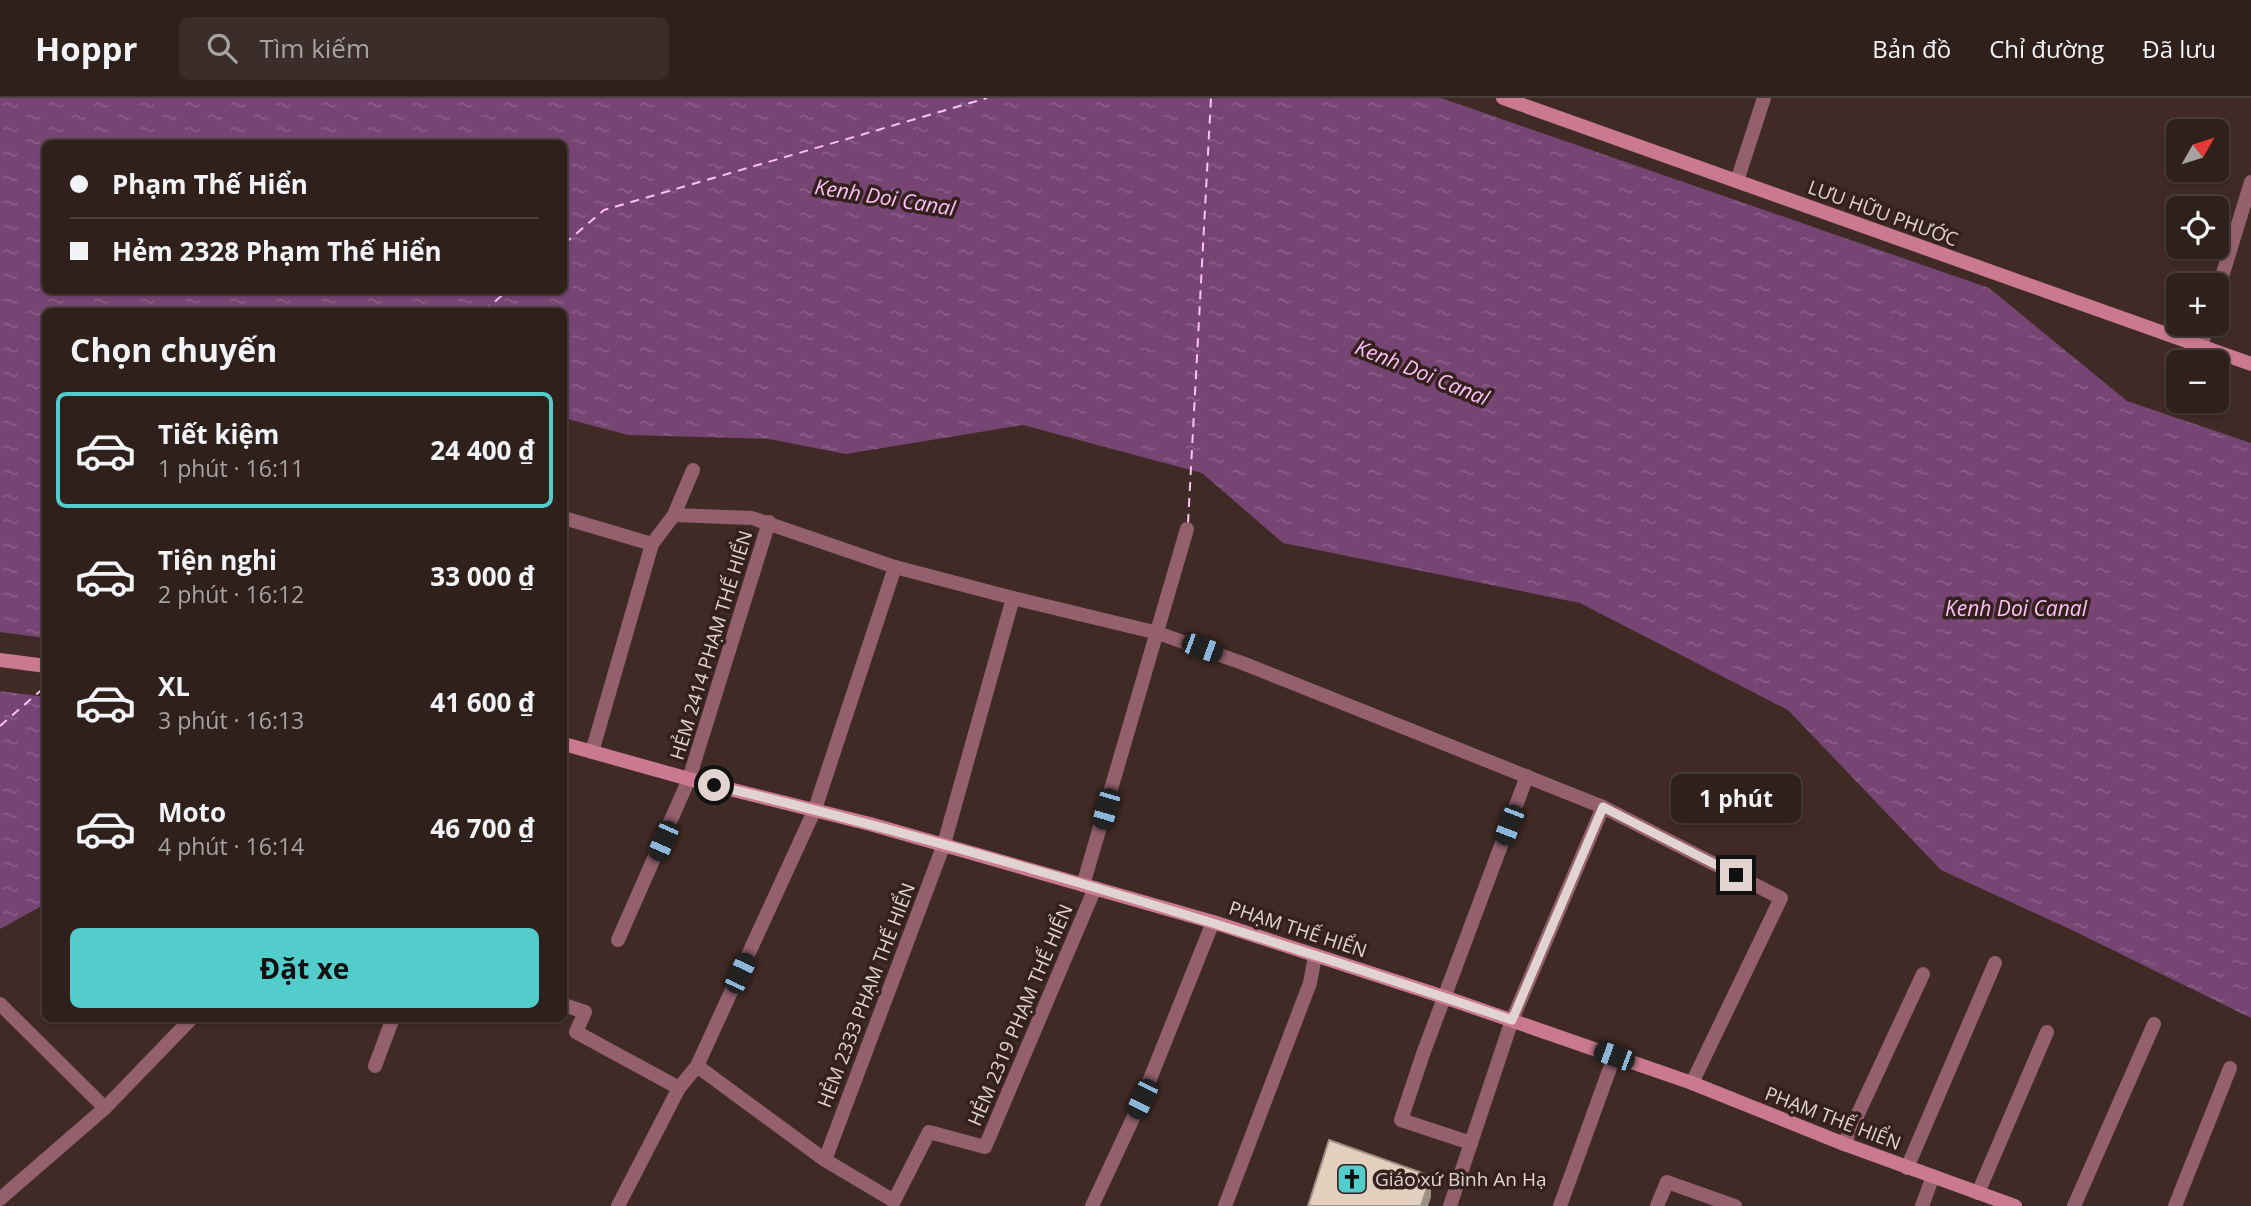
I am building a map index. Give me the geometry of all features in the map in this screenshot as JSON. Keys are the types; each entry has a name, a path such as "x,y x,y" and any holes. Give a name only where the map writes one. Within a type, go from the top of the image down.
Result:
{"main road":[{"name":"LƯU HỮU PHƯỚC","path":"1508,99 2251,364"},
{"path":"0,660 42,665"},
{"name":"PHẠM THẾ HIỂN","path":"567,745 944,844 1213,922 1343,963 1692,1083 1844,1144 2015,1206"}],"street":[{"path":"1737,181 1764,98"},
{"path":"2223,273 2251,182"},
{"path":"2201,347 2204,336"},
{"path":"592,752 652,544 674,515 693,470"},
{"path":"674,515 752,518 769,522 895,567 1158,633 1245,664 1603,807 1780,898 1692,1083"},
{"path":"567,519 652,544"},
{"name":"HẺM 2414 PHẠM THẾ HIỂN","path":"618,940 689,779 769,522"},
{"path":"1089,886 1187,529"},
{"path":"618,1206 679,1088 697,1066 815,809 895,567"},
{"name":"HẺM 2333 PHẠM THẾ HIỂN","path":"825,1160 944,844 1013,598"},
{"path":"1471,1143 1401,1120 1527,776"},
{"path":"1450,1206 1512,1020 1603,807"},
{"name":"HẺM 2319 PHẠM THẾ HIỂN","path":"825,1160 894,1201 929,1132 985,1147 1089,886"},
{"path":"1092,1206 1142,1099 1213,922"},
{"path":"1225,1206 1310,983 1315,956"},
{"path":"1908,1168 1995,963"},
{"path":"1844,1144 1923,974"},
{"path":"0,1004 105,1108"},
{"path":"567,1005 585,1012 576,1032 679,1088"},
{"path":"0,1199 105,1108 188,1022"},
{"path":"375,1066 392,1022"},
{"path":"2074,1206 2154,1024"},
{"path":"1978,1193 2047,1032"},
{"path":"1560,1206 1614,1056"},
{"path":"697,1066 825,1160"},
{"path":"2175,1206 2230,1068"},
{"path":"1922,1206 1933,1176"},
{"path":"1657,1206 1667,1182 1735,1206"}],"water":[{"name":"Kenh Doi Canal","path":"0,98 1441,98 1989,288 2127,401 2251,443 2251,1018 2074,931 1941,870 1788,710 1580,603 1283,543 1202,473 1023,425 846,454 769,439 628,435 567,419 567,308 42,308 42,906 0,929"}],"pier":[{"path":"0,632 42,638 42,697 0,691"}],"building":[{"path":"1329,1140 1431,1176 1421,1206 1308,1206"}],"ferry route":[{"path":"567,241 604,210 987,98"},
{"path":"1188,523 1211,98"},
{"path":"488,308 503,294"},
{"path":"0,726 42,689"}],"place":[{"name":"Giáo xứ Bình An Hạ","path":"1352,1179"}],"route":[{"path":"714,785 815,809 1213,922 1512,1020 1603,807 1736,875"}]}
